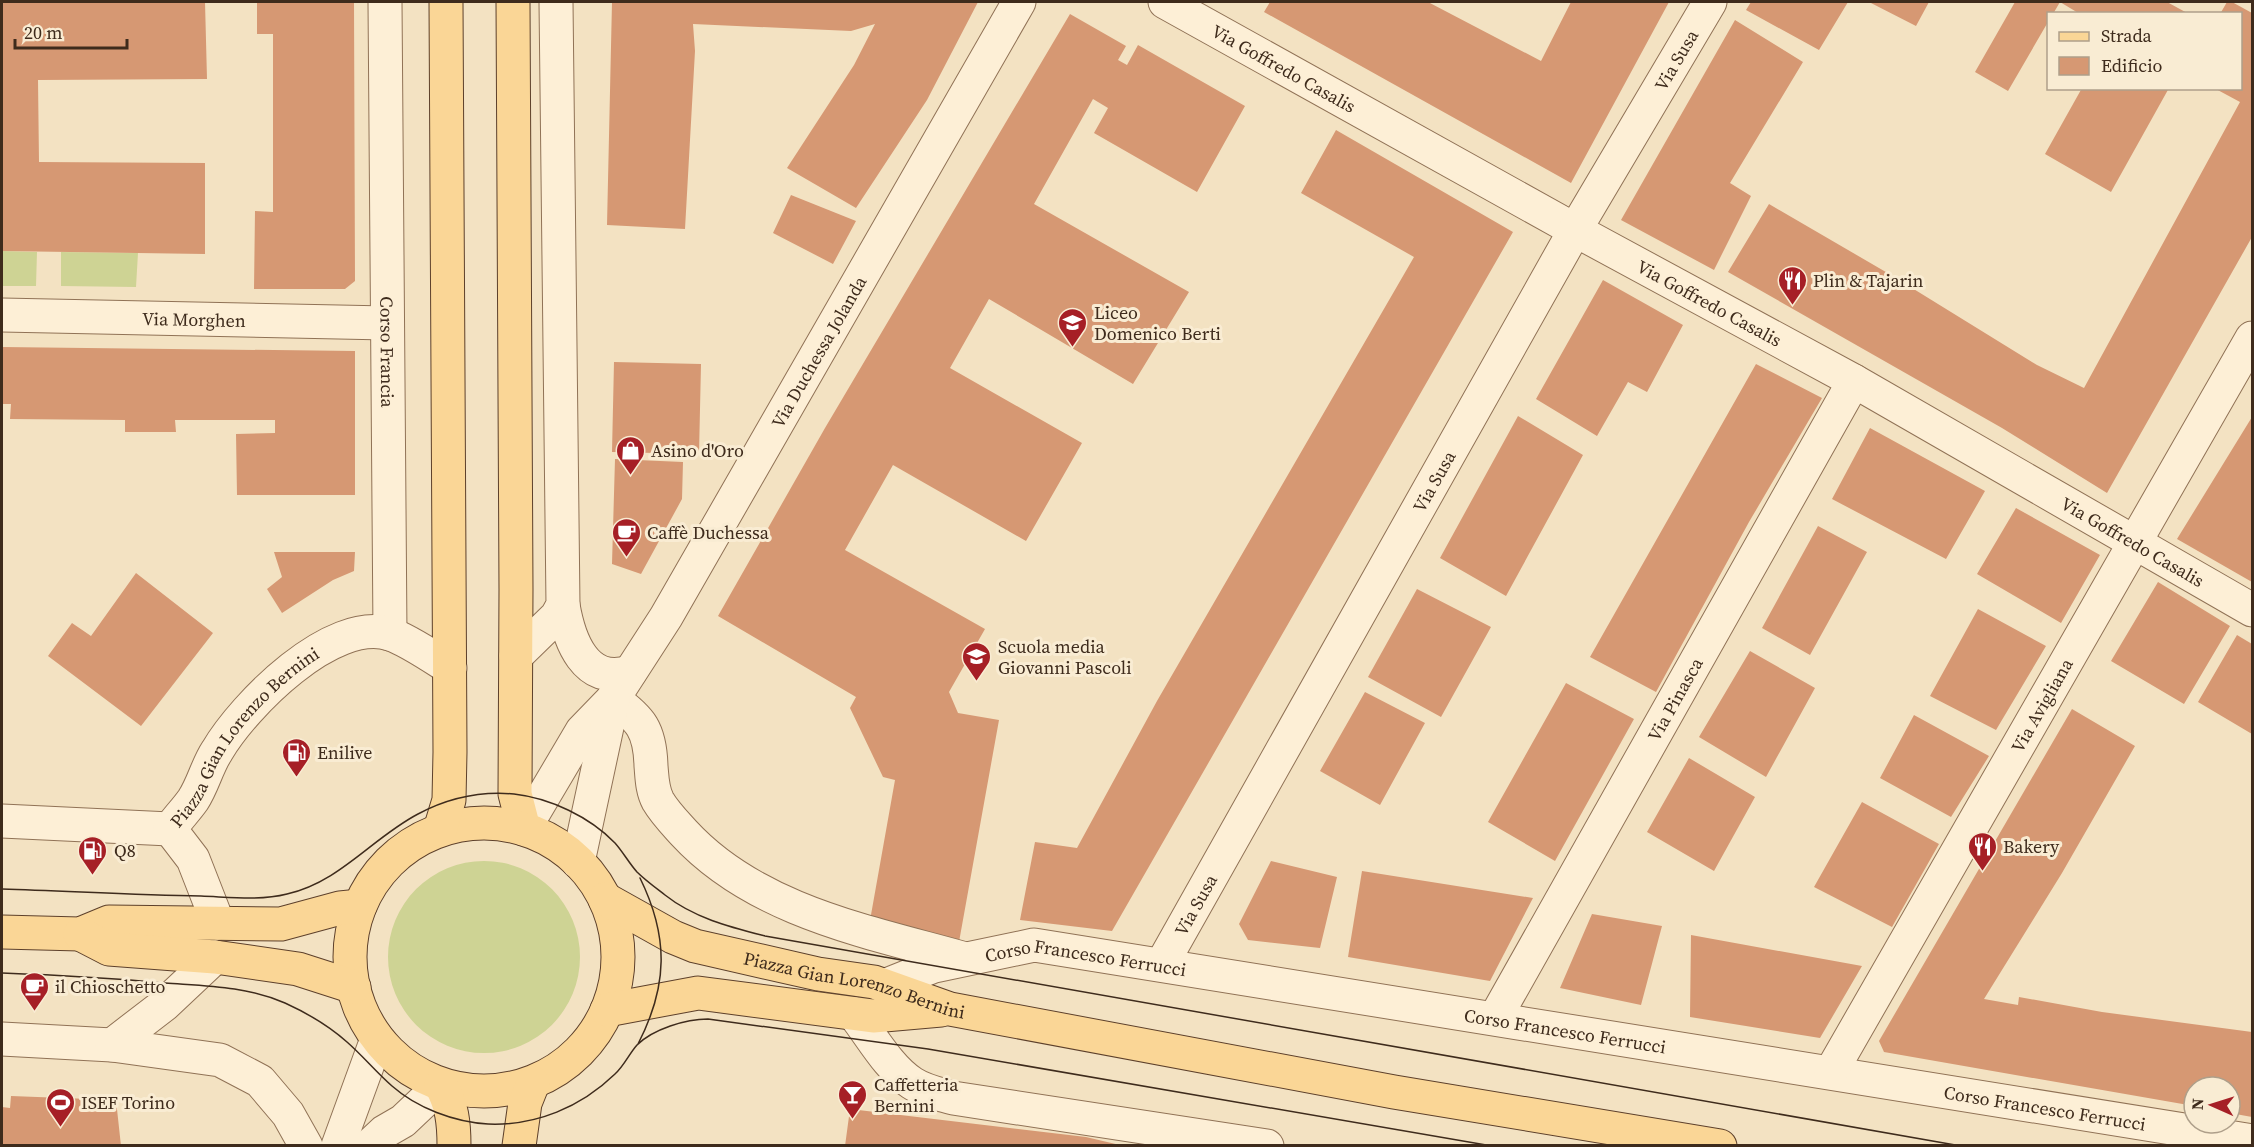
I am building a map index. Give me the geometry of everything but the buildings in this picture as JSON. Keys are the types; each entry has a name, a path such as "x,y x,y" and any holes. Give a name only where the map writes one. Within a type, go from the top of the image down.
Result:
{"main road":[{"path":"440,830 449,800 450,668 446,2"},
{"path":"513,2 515,794 524,829"},
{"name":"Piazza Gian Lorenzo Bernini","path":"465,824 499,824 524,829 554,842 578,862 605,899 616,935 617,973 607,1010 587,1043 558,1070 533,1083 492,1092 466,1091 441,1085 406,1067 377,1039 363,1017 354,987 350,949 360,906 380,871 411,844 440,830 465,824"},
{"name":"Piazza Gian Lorenzo Bernini","path":"605,899 695,946 818,974 884,986 950,1009"},
{"path":"2,932 80,934 110,922 281,924 340,908 360,906"},
{"path":"80,934 109,950 215,957 298,969 354,987"},
{"name":"Piazza Gian Lorenzo Bernini","path":"607,1010 698,993 873,1016 950,1009"},
{"path":"950,1009 1394,1092 1720,1146"},
{"path":"519,1146 525,1103 533,1083"},
{"path":"441,1085 454,1119 454,1146"}],"street":[{"name":"Corso Francia","path":"385,2 390,634"},
{"path":"556,2 563,605 569,635 584,660 604,673 621,675 630,672"},
{"name":"Via Duchessa Jolanda","path":"524,829 582,731 613,699 666,617 1019,2"},
{"name":"Via Goffredo Casalis","path":"1165,2 1575,230 1854,381 2253,610"},
{"name":"Via Susa","path":"1162,964 1575,230 1710,2"},
{"name":"Via Morghen","path":"2,315 387,323"},
{"name":"Via Avigliana","path":"1831,1072 2253,338"},
{"name":"Via Pinasca","path":"1495,1018 1854,381"},
{"path":"516,656 557,616 563,605"},
{"name":"Piazza Gian Lorenzo Bernini","path":"218,923 193,859 170,829 193,800 217,750 256,699 301,661 336,640 362,631 390,634"},
{"path":"390,634 450,668"},
{"path":"613,699 639,720 645,729 649,740 653,788 658,801 694,844 717,865 756,888 820,917 967,959"},
{"name":"Via Duchessa Jolanda","path":"578,862 613,699"},
{"path":"2,821 170,829"},
{"name":"Corso Francesco Ferrucci","path":"884,986 934,966 1034,945 2253,1141"},
{"path":"112,1045 164,1005 215,957"},
{"path":"854,1014 896,1070 913,1084 932,1092 953,1098 1267,1146"},
{"path":"2,1039 112,1045 220,1060 260,1081 288,1114 306,1146"},
{"path":"338,1146 377,1039"},
{"path":"369,1146 384,1132 403,1121 441,1085"}],"green space":[{"path":"2,251 37,252 36,286 2,286"},
{"path":"61,252 138,253 136,287 61,286"},
{"path":"484,861 503,863 521,869 552,889 572,920 578,938 580,957 578,976 572,994 552,1025 521,1045 503,1051 484,1053 465,1051 447,1045 416,1025 396,994 390,976 388,957 390,938 396,920 416,889 447,869 465,863"}],"tram line":[{"path":"2,889 244,898 277,896 306,888 323,880 401,824 429,808 477,795 514,794 555,804 582,817 615,843 640,875 688,910 726,925 765,936 1961,1146"},
{"path":"638,1044 655,1002 661,961 656,921 640,878"},
{"path":"2,973 211,986 270,997 318,1020 353,1047 392,1086 413,1101 449,1117 475,1123 523,1122 573,1105 602,1086 618,1071 644,1039 680,1023 708,1019 928,1049 1492,1146"}],"place":[{"name":"Plin & Tajarin","path":"1792,306"},
{"name":"Liceo Domenico Berti","path":"1073,348"},
{"name":"Asino d'Oro","path":"630,476"},
{"name":"Caffè Duchessa","path":"626,558"},
{"name":"Scuola media Giovanni Pascoli","path":"977,682"},
{"name":"Enilive","path":"296,778"},
{"name":"Bakery","path":"1982,872"},
{"name":"Q8","path":"93,876"},
{"name":"il Chioschetto","path":"34,1012"},
{"name":"Caffetteria Bernini","path":"853,1120"},
{"name":"ISEF Torino","path":"60,1128"}]}
